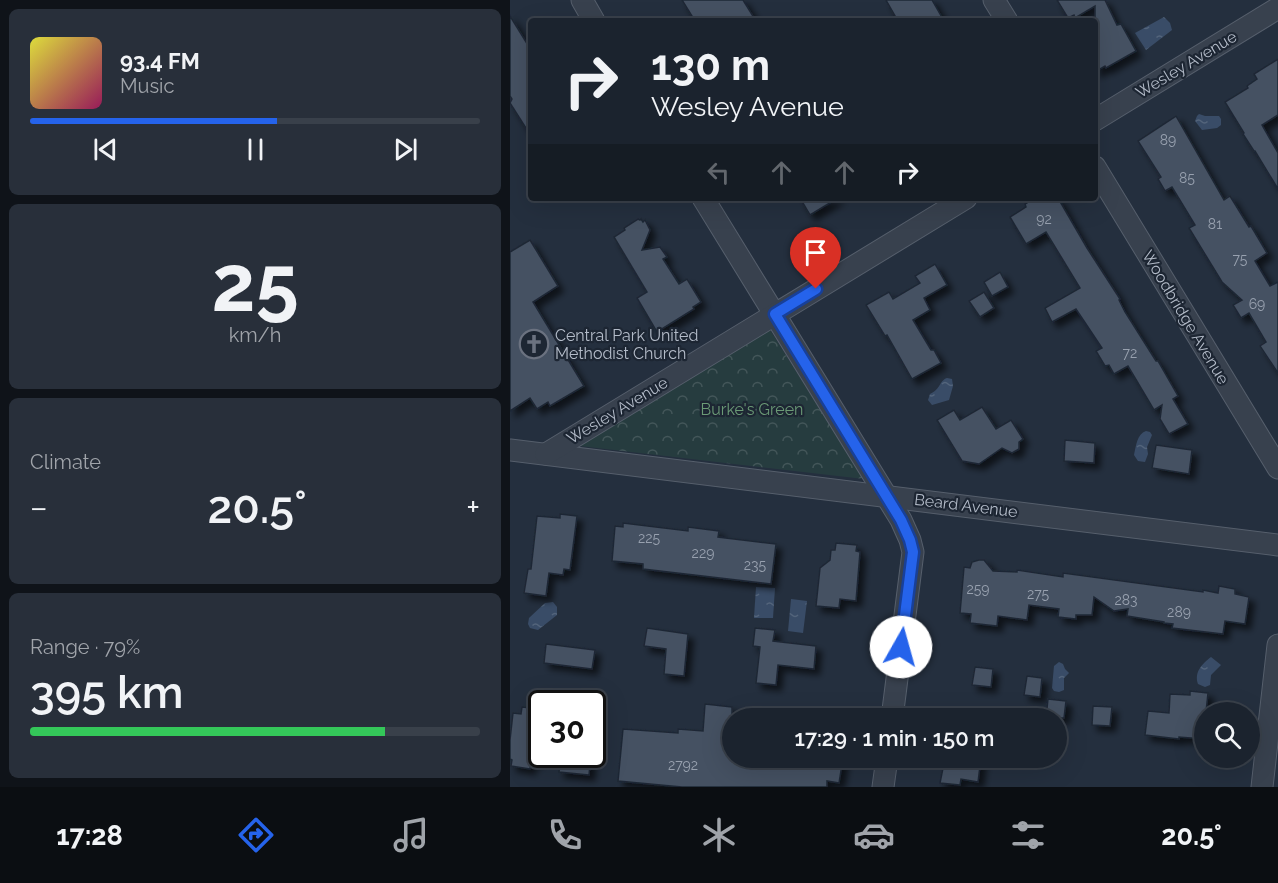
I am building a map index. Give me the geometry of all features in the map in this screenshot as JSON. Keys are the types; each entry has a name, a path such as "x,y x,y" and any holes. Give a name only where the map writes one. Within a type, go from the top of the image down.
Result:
{"street":[{"path":"582,0 592,18"},
{"path":"994,0 1005,18"},
{"name":"Wesley Avenue","path":"1098,118 1278,8"},
{"name":"Woodbridge Avenue","path":"1098,172 1278,468"},
{"path":"705,201 886,495 910,540 913,552 893,708"},
{"name":"Wesley Avenue","path":"546,454 961,201"},
{"name":"Beard Avenue","path":"510,450 1278,545"},
{"path":"1262,787 1278,645"},
{"path":"883,787 886,768"}],"green space":[{"name":"Burke's Green","path":"770,330 864,479 580,446"}],"water":[{"path":"1164,17 1170,23 1172,30 1146,50 1135,33"},
{"path":"1199,114 1219,116 1221,125 1217,128 1202,130 1195,121"},
{"path":"947,378 952,379 953,386 949,400 932,405 928,400 930,394"},
{"path":"1146,431 1152,435 1147,447 1148,454 1145,462 1138,461 1134,455 1136,444"},
{"path":"756,587 775,588 773,618 754,618"},
{"path":"791,599 807,601 803,633 788,631"},
{"path":"553,602 557,607 557,615 538,630 530,628 529,618 545,603"},
{"path":"1211,657 1221,665 1211,675 1210,685 1205,687 1198,684 1197,676 1202,665"},
{"path":"1059,662 1069,673 1064,678 1064,690 1059,692 1052,688 1054,666"}],"building":[{"path":"682,0 743,0 754,18 693,18"},
{"path":"886,0 932,0 942,18 896,18"},
{"path":"1057,0 1105,0 1117,25 1121,24 1136,51 1098,70 1098,18 1095,18 1095,6 1075,18 1074,15 1068,18"},
{"path":"510,16 528,45 528,131 510,103 512,99 510,96"},
{"path":"1278,59 1278,115 1262,125 1278,153 1278,189 1225,102 1248,88 1247,86 1257,79 1254,74"},
{"path":"1176,116 1224,200 1230,196 1267,253 1255,261 1270,286 1278,282 1278,373 1260,346 1266,342 1249,313 1241,318 1233,305 1242,300 1222,282 1189,228 1195,225 1172,187 1165,191 1158,179 1161,177 1138,141"},
{"path":"802,201 833,201 810,215"},
{"path":"1030,201 1060,201 1120,299 1125,312 1158,361 1178,396 1173,399 1188,424 1169,434 1160,419 1162,405 1154,410 1128,366 1114,374 1109,365 1105,366 1096,351 1102,348 1076,309 1052,322 1045,308 1080,288 1046,232 1026,244 1010,217 1026,207 1025,204"},
{"path":"638,219 643,222 645,220 650,230 642,250 660,247 667,257 663,259 679,284 687,279 701,302 693,307 694,309 657,332 637,298 647,292 614,237"},
{"name":"Central Park United Methodist Church","path":"530,240 558,286 533,302 584,386 550,406 548,402 537,409 530,398 510,411 510,252"},
{"path":"935,264 947,285 924,298 930,310 913,320 941,363 912,379 887,335 885,336 866,305 889,292 893,299 920,283 915,276"},
{"path":"1000,272 1008,287 992,296 984,282"},
{"path":"984,292 994,308 980,317 969,301"},
{"path":"982,407 996,429 1011,420 1023,439 1019,442 1019,449 1012,453 1002,448 979,464 962,461 937,420 954,410 960,420"},
{"path":"1065,440 1095,443 1094,463 1064,461"},
{"path":"1156,445 1192,450 1189,474 1152,468"},
{"path":"560,514 577,516 570,570 564,569 563,575 549,573 546,596 524,593 528,569 531,569 537,516 560,518"},
{"path":"623,523 688,531 688,527 719,531 718,537 776,544 771,584 643,569 643,564 612,561 615,526 623,527"},
{"path":"836,543 857,545 856,551 860,552 856,601 840,599 839,608 816,606 820,568 830,560 831,550 835,550"},
{"path":"984,560 993,571 1017,572 1017,570 1063,577 1063,573 1203,592 1203,590 1218,593 1219,586 1235,589 1235,594 1249,597 1245,624 1225,621 1223,634 1172,628 1173,624 1127,616 1128,609 1114,611 1094,597 1092,615 1076,615 1076,619 1058,617 1059,609 1029,605 1027,620 998,616 997,626 970,623 971,614 960,613 964,567 970,568 972,562"},
{"path":"647,628 688,634 684,676 664,674 666,649 644,646"},
{"path":"755,628 775,630 773,641 816,646 814,669 778,665 776,685 756,683 760,647 753,646"},
{"path":"546,644 595,650 592,669 544,663"},
{"path":"975,667 993,669 991,687 972,685"},
{"path":"1027,676 1042,678 1040,697 1024,695"},
{"path":"1190,691 1208,693 1207,702 1194,702 1194,738 1145,735 1148,711 1169,713 1170,694 1190,695"},
{"path":"1048,699 1066,701 1065,708 1047,708"},
{"path":"705,704 732,707 722,708 722,768 841,768 839,783 827,781 827,787 682,787 618,781 623,729 678,733 678,729 703,731"},
{"path":"1093,706 1112,707 1110,726 1092,725"},
{"path":"522,707 528,708 528,768 530,769 511,766 510,740 513,713 521,714"},
{"path":"559,768 590,768 589,775 559,772"},
{"path":"943,768 980,768 978,782 961,779 960,785 940,783"}],"place":[{"name":"Central Park United Methodist Church","path":"534,344"}],"route":[{"path":"816,289 775,314 901,520 910,540 913,552 901,647"}]}
